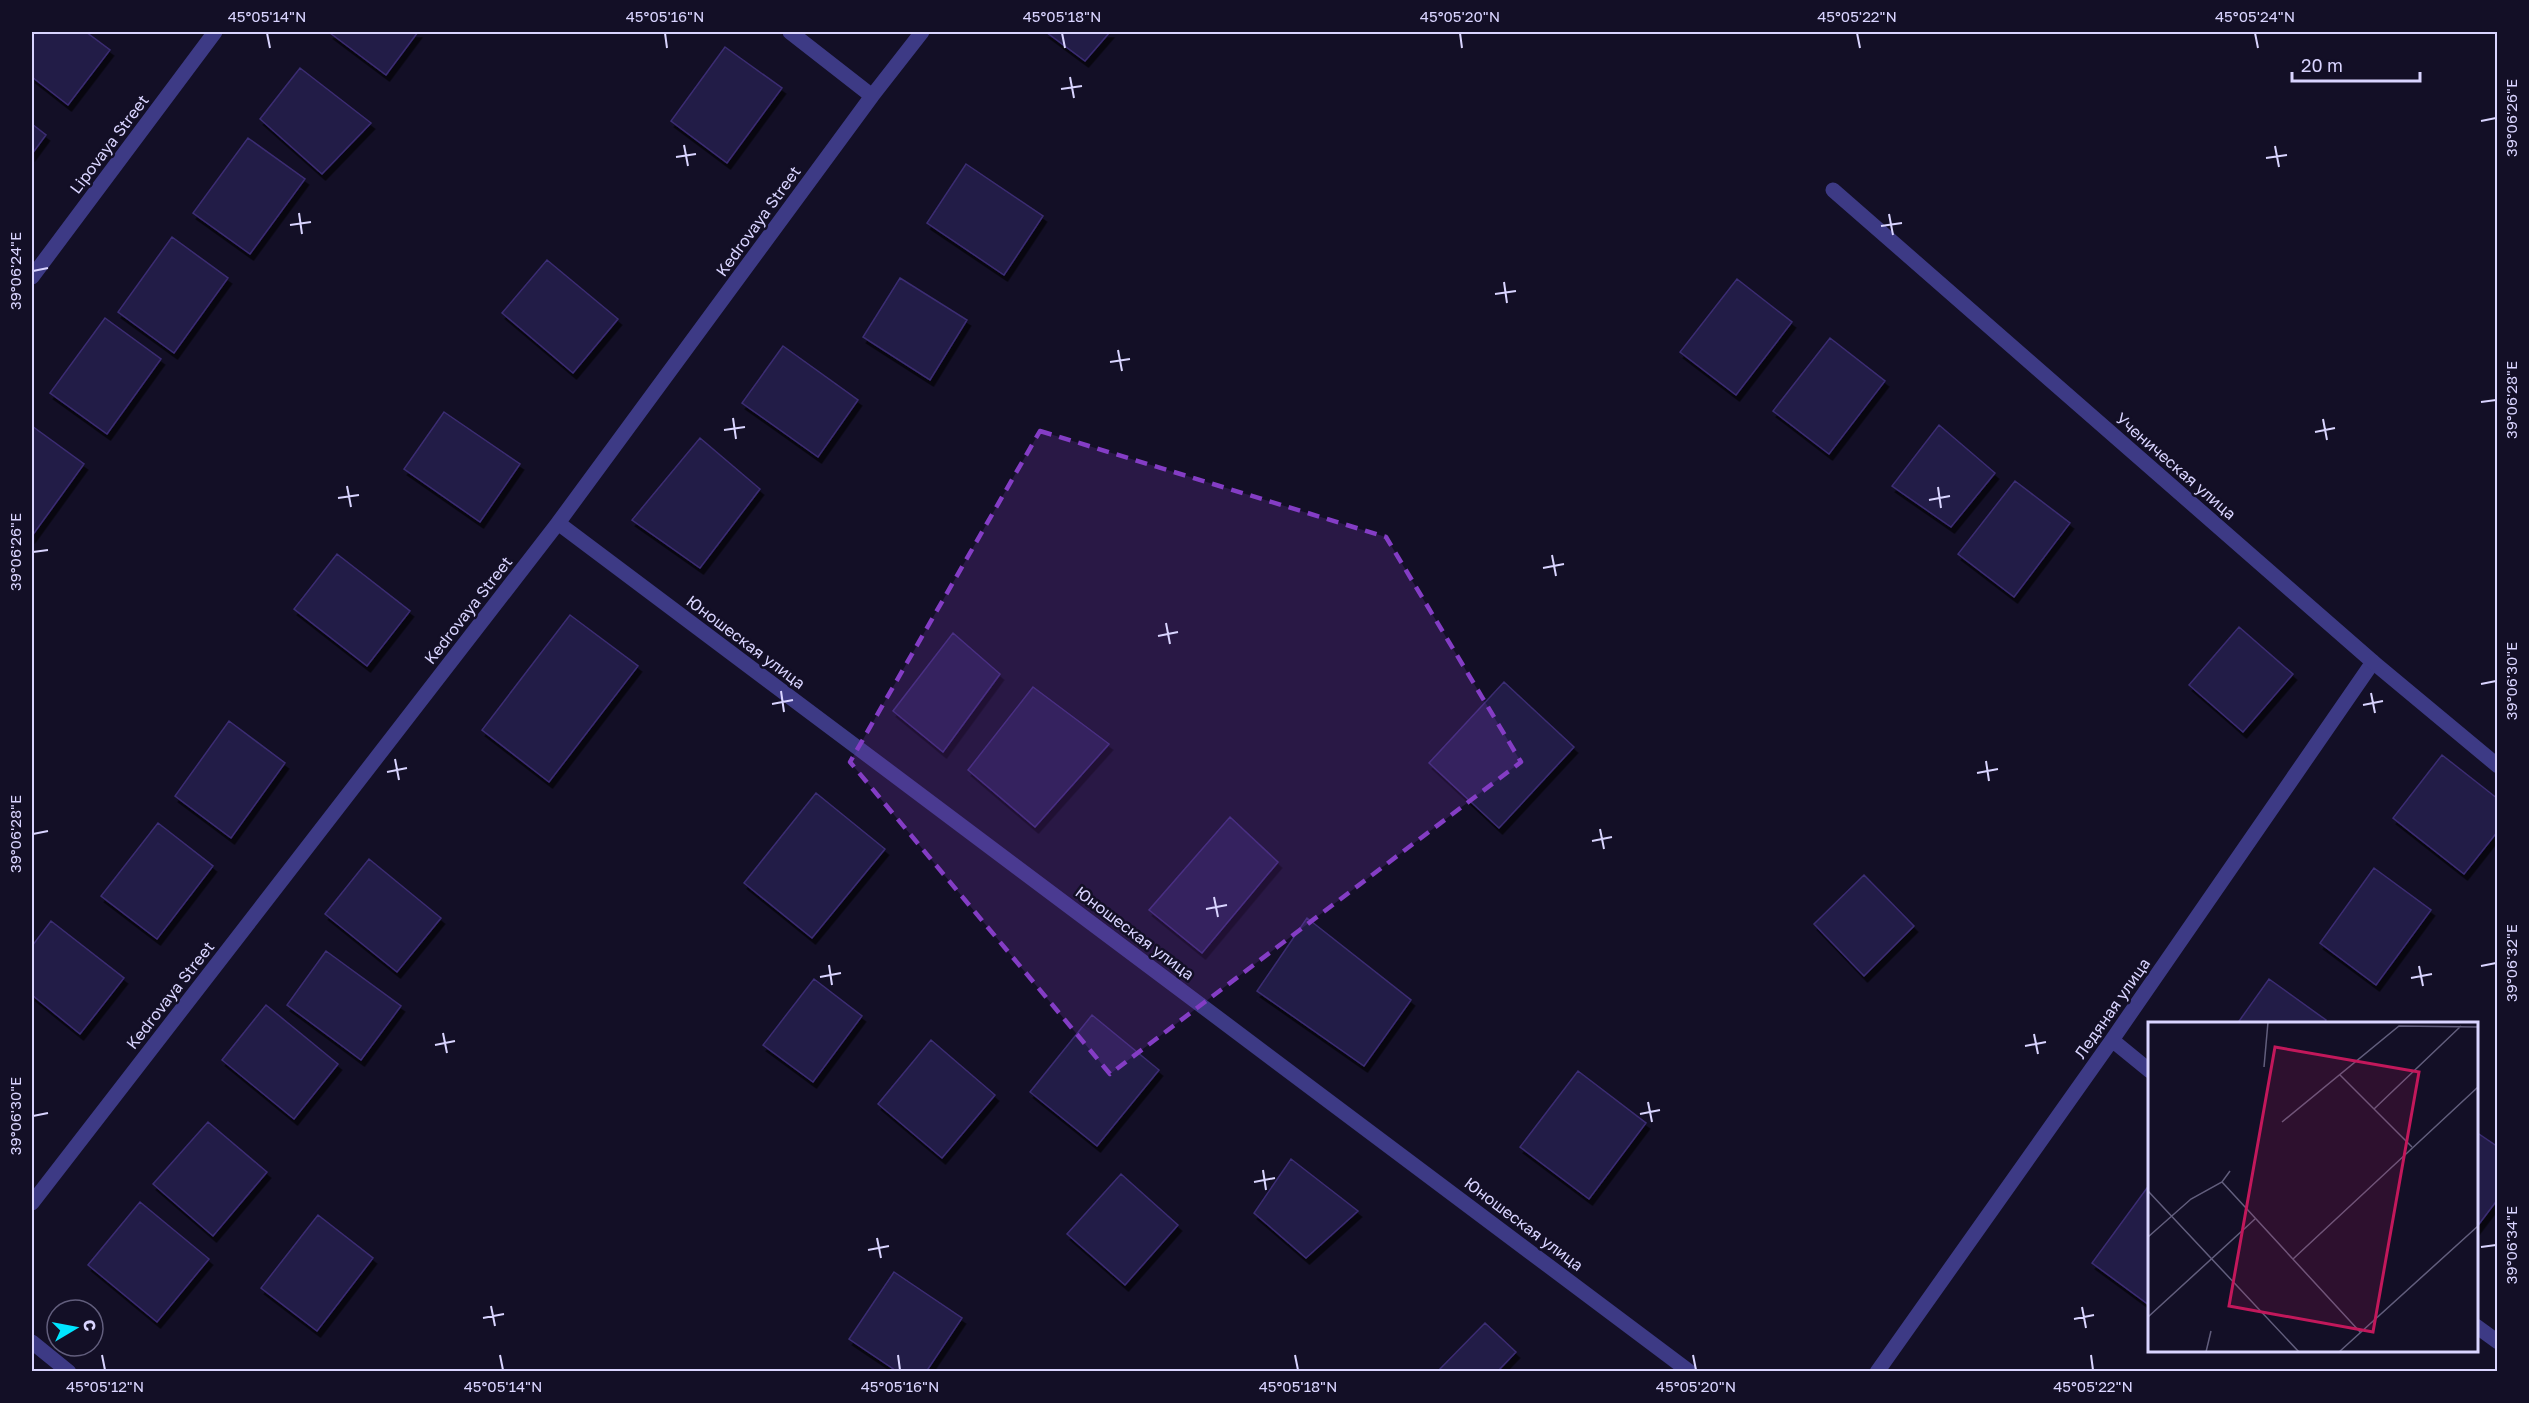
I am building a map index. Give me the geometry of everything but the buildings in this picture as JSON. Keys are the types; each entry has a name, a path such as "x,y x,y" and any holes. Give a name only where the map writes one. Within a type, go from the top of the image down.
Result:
{"street":[{"name":"Lipovaya Street","path":"32,277 214,32"},
{"path":"790,32 872,96"},
{"name":"Kedrovaya Street","path":"32,1203 558,524 872,96 922,32"},
{"name":"Ученическая улица","path":"1833,190 2373,662 2498,766"},
{"name":"Юношеская улица","path":"558,524 1690,1371"},
{"name":"Ледяная улица","path":"1877,1371 2112,1040 2373,662"},
{"path":"2112,1040 2148,1069"},
{"path":"2478,1327 2498,1342"},
{"path":"32,1342 69,1371"}],"highlighted area":[{"path":"1040,431 1386,537 1521,762 1110,1074 850,762"}]}
